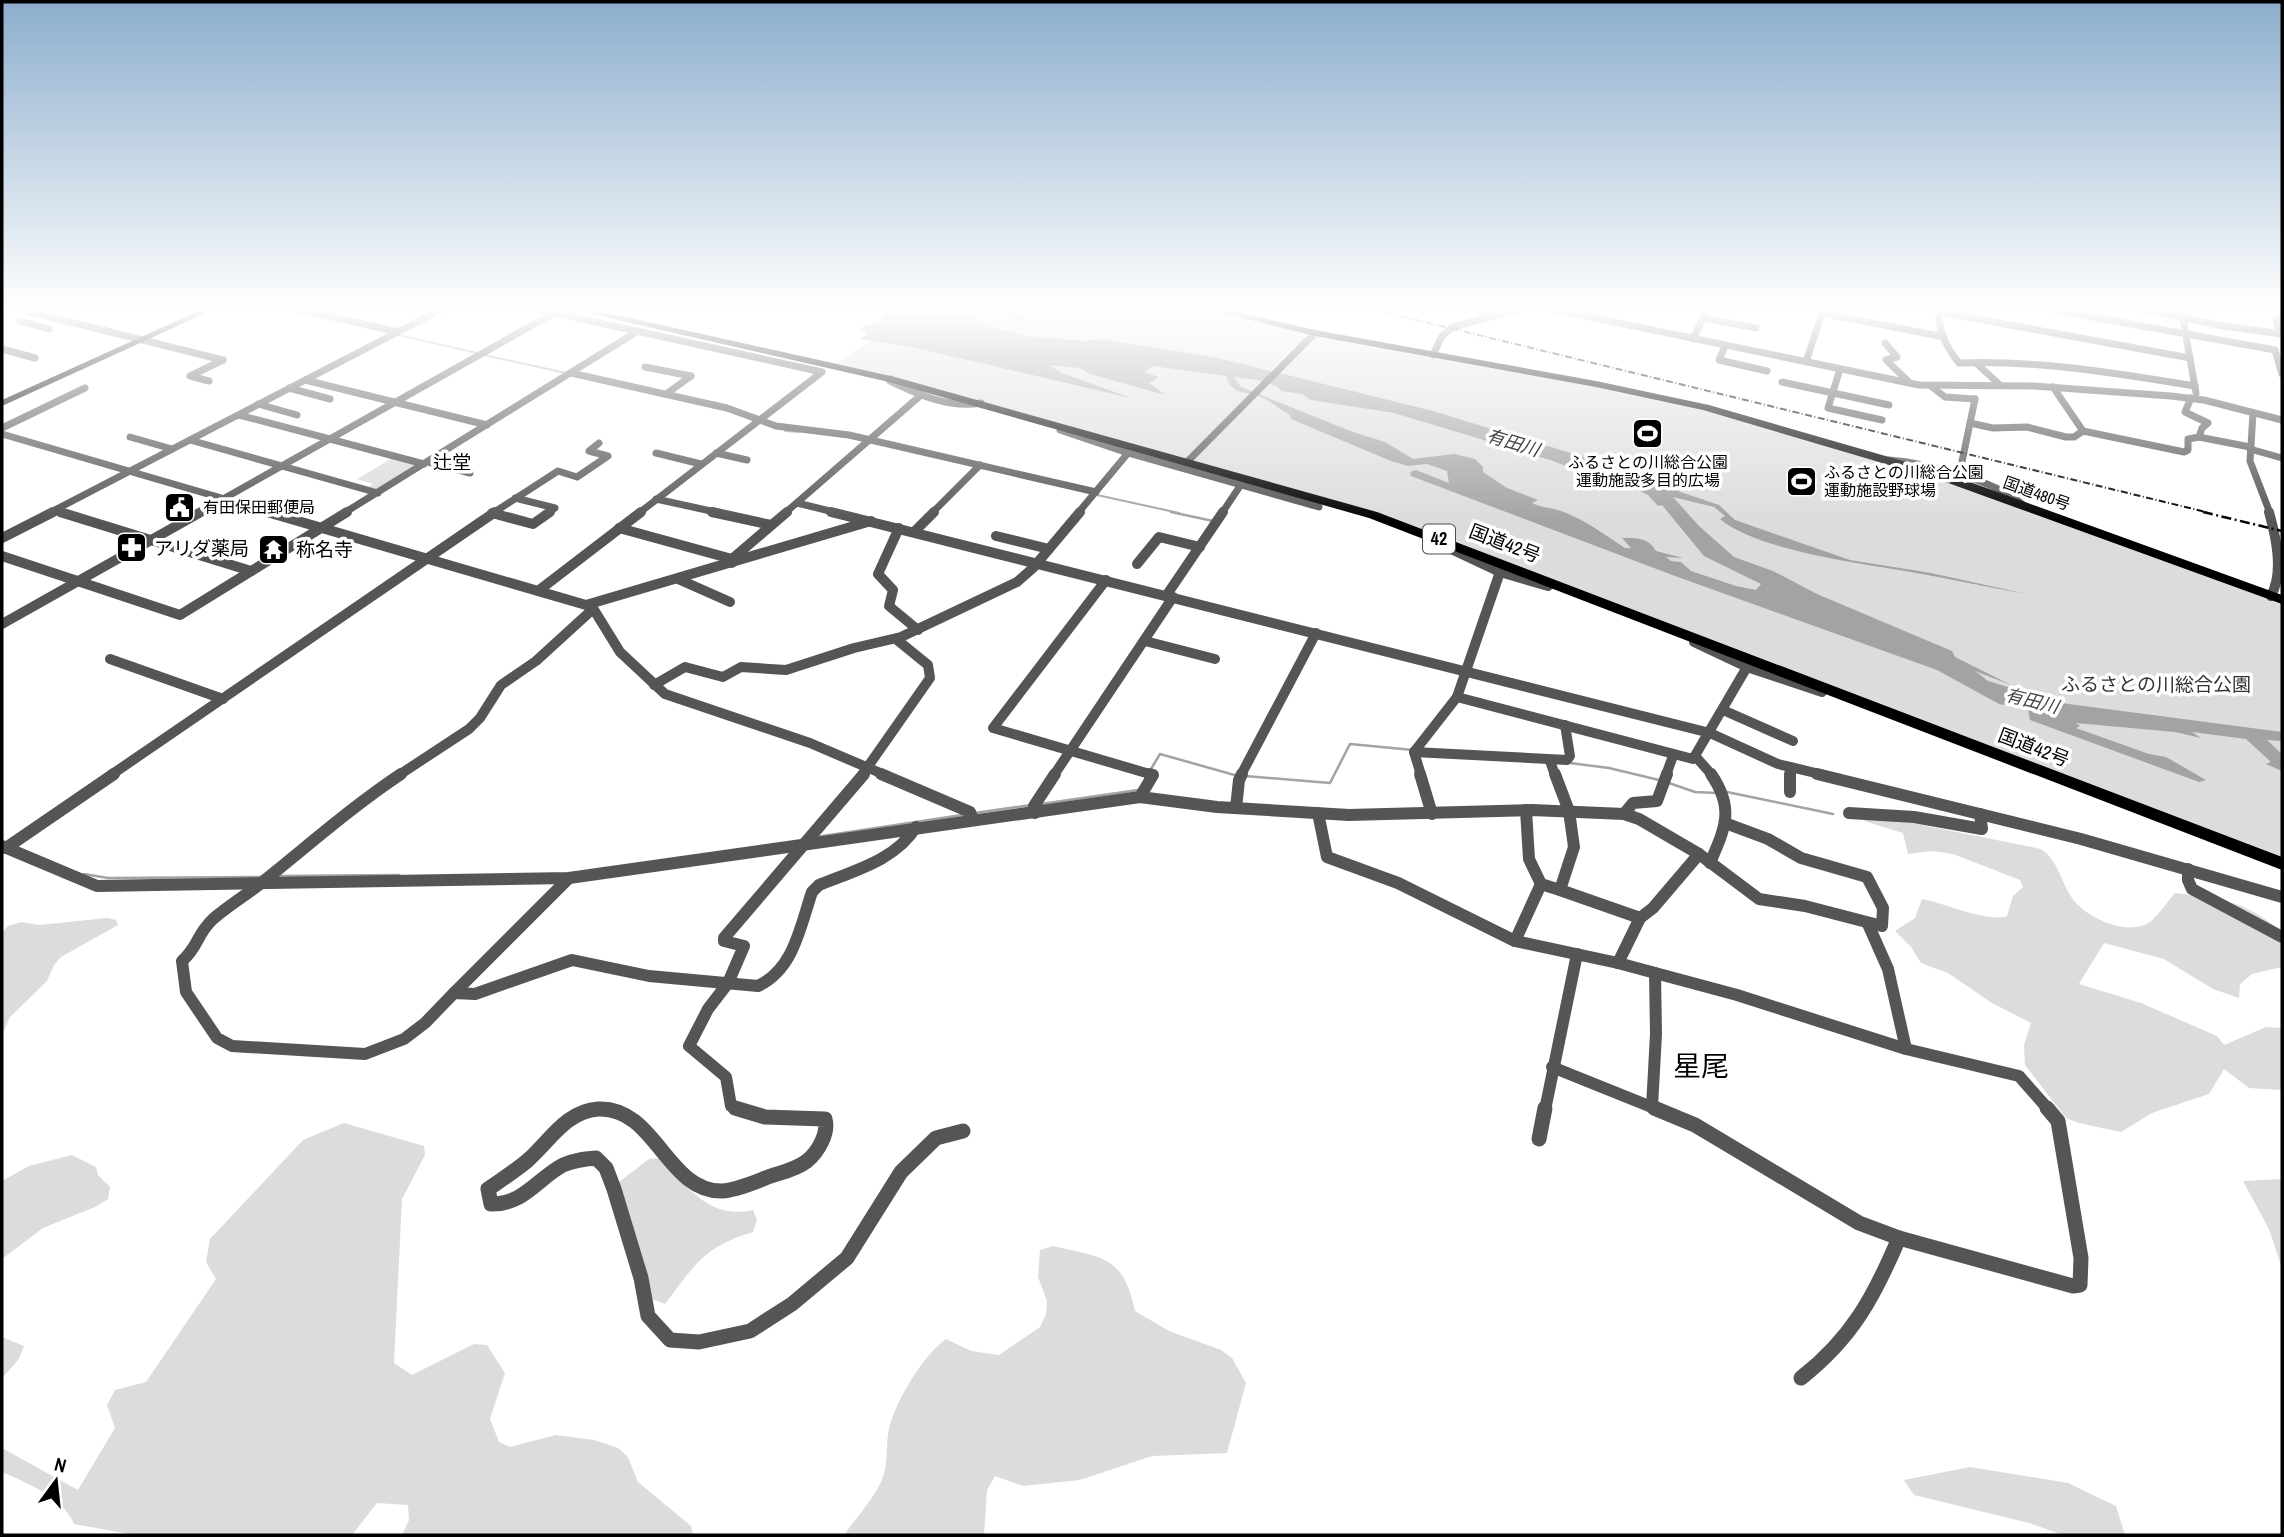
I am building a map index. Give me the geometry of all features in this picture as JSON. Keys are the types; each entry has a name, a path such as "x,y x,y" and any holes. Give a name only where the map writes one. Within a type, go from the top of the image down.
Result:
{"highway":[{"name":"国道42号","path":"891,379 1190,459 1426,534 2282,864"},
{"name":"国道480号","path":"1559,379 1688,403 1889,460 2277,594"}],"main road":[{"path":"2,403 56,379"}],"street":[{"path":"200,379 209,381"},
{"path":"3,622 437,379"},
{"path":"2,556 180,615 562,379"},
{"path":"597,379 731,409 792,430 844,434 1096,492"},
{"path":"666,394 687,379"},
{"path":"538,591 775,405 787,400 813,379"},
{"path":"891,379 890,382 921,396 971,405 981,403"},
{"path":"1190,459 1270,379"},
{"path":"1837,379 1828,408 1882,420"},
{"path":"1887,379 1931,387 2053,387 2194,399 2282,421"},
{"path":"1906,379 1912,384"},
{"path":"1993,379 2000,385"},
{"path":"2150,379 2195,386"},
{"path":"2194,379 2194,399 2185,412 2208,423 2202,428 2199,437"},
{"path":"2,538 305,380 487,425"},
{"path":"1782,382 1889,405"},
{"path":"1931,387 1945,397 1975,399"},
{"path":"1961,387 1975,399"},
{"path":"2053,387 2083,432"},
{"path":"2,428 85,388"},
{"path":"289,388 330,399"},
{"path":"732,561 771,524 921,396"},
{"path":"1959,476 1975,399"},
{"path":"258,404 297,415"},
{"path":"2253,413 2250,449 2253,472 2273,523 2277,594"},
{"path":"239,415 470,473"},
{"path":"1051,423 1050,426 1128,453 1319,507"},
{"path":"1970,423 1993,428 2026,428 2066,437 2074,437 2083,432 2184,452 2188,450 2188,439 2199,437 2282,458"},
{"path":"2,434 592,607 609,639 636,670 670,696 810,743 970,812 972,819"},
{"path":"130,437 172,449"},
{"path":"190,440 378,493"},
{"path":"4,847 515,498 558,471 577,477 608,456 589,451 599,443"},
{"path":"656,453 701,464"},
{"path":"716,453 747,460"},
{"path":"654,685 685,667 723,677 741,667 782,671 896,639 1017,582 1037,563 1128,453"},
{"path":"1889,460 1900,460 1959,476 2013,496 2022,504"},
{"path":"914,532 980,465"},
{"path":"1035,813 1034,806 1145,641 1200,547 1240,486"},
{"path":"492,513 533,524 555,508 515,498"},
{"path":"656,499 771,524"},
{"path":"797,503 1710,733 1734,742 1762,758 1790,767 1980,814 2282,897"},
{"path":"55,510 251,571"},
{"path":"569,878 424,1026 379,1051 365,1054 232,1045 217,1038 186,992 182,961 195,949 198,934 214,918 263,882 357,803 469,730 501,685 536,661 592,607 732,561 871,522"},
{"path":"619,528 732,561"},
{"path":"899,528 878,574 893,590 889,606 918,630"},
{"path":"1426,534 1425,538 1500,572 1562,591 1578,592"},
{"path":"996,536 1049,549"},
{"path":"1137,564 1159,537 1200,547"},
{"path":"1432,814 1414,752 1457,697 1500,572"},
{"path":"678,579 730,602"},
{"path":"1106,580 993,728 1153,775 1139,797"},
{"path":"1672,628 1680,635 1747,667 1858,705 1878,707"},
{"path":"1236,808 1239,780 1316,633"},
{"path":"896,639 928,665 932,674 868,769 724,938 724,941 744,946 728,983 708,1009 689,1046 726,1077 731,1106 739,1112 764,1119 810,1116 825,1119 827,1126 813,1157 799,1168 719,1191 690,1179 630,1116 601,1108 577,1114 563,1122 530,1158 488,1189 491,1205 499,1206 520,1199 560,1165 580,1157 596,1158 606,1168 614,1189 641,1278 648,1316 670,1340 699,1342 750,1331 792,1304 847,1258 901,1172 936,1138 963,1131"},
{"path":"1145,641 1215,659"},
{"path":"110,659 223,699"},
{"path":"1457,697 1688,759 1696,757 1747,667"},
{"path":"1723,710 1793,741"},
{"path":"1414,752 1550,761 1552,758 1569,758 1565,725"},
{"path":"1624,814 1633,803 1657,801 1674,755"},
{"path":"1696,757 1712,774 1725,804 1726,823 1710,863"},
{"path":"1550,761 1569,811 1574,846 1560,890"},
{"path":"1790,767 1790,792"},
{"path":"4,847 97,886 569,878 1139,797 1236,808 1318,813 1569,811 1624,814 1639,819 1699,854 1759,899 1805,906 1882,926 1886,919 1867,877 1861,873 1814,863 1768,839 1726,823"},
{"path":"1526,810 1527,845 1533,875 1541,884 1640,918"},
{"path":"1318,813 1327,857 1398,883 1515,942 1618,963 1737,995 1906,1049 2019,1076 2058,1121 2082,1276 2080,1285 2073,1286 1899,1238 1859,1223 1719,1137 1552,1067"},
{"path":"1849,813 1914,817 1982,829 1980,814"},
{"path":"454,993 471,995 572,960 649,976 758,986 771,982 781,974 812,892 819,885 890,853 903,844 916,827"},
{"path":"1618,963 1640,918 1653,908 1699,854"},
{"path":"2188,869 2188,880 2192,889 2282,937"},
{"path":"1515,942 1541,884"},
{"path":"1868,924 1882,950 1889,972 1906,1049"},
{"path":"1539,1139 1577,954"},
{"path":"1652,1107 1656,1041 1655,973"},
{"path":"1801,1378 1819,1365 1855,1329 1899,1238"}],"green space":[{"name":"ふるさとの川総合公園","path":"889,379 1554,379 1674,401 1981,491 2282,603 2282,861 1692,633 1349,505"},
{"path":"394,457 420,464 379,490 369,487 373,484 357,479"},
{"path":"1867,814 2041,849 2051,859 2078,905 2097,918 2119,926 2141,926 2150,922 2175,893 2232,903 2256,913 2282,932 2282,967 2252,974 2240,984 2239,998 2213,989 2164,959 2104,943 2079,984 2141,1003 2217,1036 2224,1045 2266,1027 2282,1028 2282,1090 2249,1088 2224,1069 2209,1094 2152,1113 2121,1132 2066,1118 2025,1065 2024,1045 2031,1023 1992,1003 1948,973 1921,963 1911,947 1895,931 1915,918 1922,899 1977,915 2007,916 2013,896 2023,887 2020,880 1953,854 1932,851 1908,854 1903,833 1864,821"},
{"path":"107,918 116,920 118,925 61,957 47,981 10,1017 2,1035 2,933 8,926 21,922 39,925"},
{"path":"344,1123 424,1146 425,1155 402,1199 394,1363 412,1375 474,1344 487,1345 505,1373 490,1419 499,1442 510,1447 556,1435 594,1440 618,1448 628,1457 638,1482 691,1526 693,1535 402,1535 409,1520 408,1505 377,1503 352,1535 135,1535 74,1524 69,1514 53,1499 33,1486 2,1472 2,1448 78,1490 115,1428 107,1405 115,1390 146,1382 216,1279 206,1262 210,1239 303,1140"},
{"path":"72,1155 96,1167 98,1175 110,1187 108,1199 43,1228 2,1259 2,1181 29,1166"},
{"path":"660,1158 700,1199 724,1210 753,1210 757,1220 753,1232 722,1244 702,1259 665,1304 652,1299 619,1182 649,1159"},
{"path":"2282,1179 2282,1268 2269,1229 2243,1181"},
{"path":"1053,1246 1085,1253 1108,1262 1124,1279 1135,1311 1169,1331 1221,1350 1232,1358 1246,1383 1227,1453 1152,1456 1080,1480 1023,1486 995,1476 987,1490 984,1535 844,1535 869,1503 881,1482 886,1465 888,1434 896,1410 910,1382 937,1347 946,1339 971,1351 999,1355 1040,1327 1046,1314 1047,1301 1038,1277 1040,1250"},
{"path":"2,1337 24,1346 19,1359 2,1378"},
{"path":"1970,1467 2068,1483 2116,1506 2125,1535 2063,1535 2029,1523 1914,1495 1904,1480"}],"water":[{"path":"1048,379 1078,379 1131,398"},
{"path":"1107,379 1156,379 1149,383 1165,395"},
{"name":"有田川","path":"1227,379 1235,379 1241,387 1385,442 1413,459 1454,454 1475,459 1483,467 1483,472 1507,488 1538,500 1532,503 1576,517 1625,548 1631,548 1622,538 1641,539 1656,551 1683,558 1666,557 1671,561 1681,562 1691,571 1736,586 1756,590 1761,584 1704,556 1662,505 1658,506 1648,495 1620,481 1595,477 1550,460 1394,413 1311,400 1302,394 1282,391 1276,386 1247,379 1302,379 1433,411 1587,458 1719,505 1735,520 1850,560 1931,573 2027,594 1782,547 1737,530 1720,519 1725,516 1714,507 1673,497 1699,526 1734,557 1773,571 1817,594 1952,651 1955,657 2011,685 1975,671 1988,681 2061,703 2282,732 2282,741 2267,740 2282,754 2282,771 2266,764 2271,762 2246,739 2192,732 2201,738 2175,732 2076,723 2080,726 2076,728 2149,754 2166,757 2206,780 2199,782 2030,720 2028,709 1999,704 1937,670 1675,576 1411,476 1410,472 1416,470 1449,483 1447,471 1427,464 1408,466 1391,461 1291,419 1290,415 1265,399 1235,389"}],"waterway":[{"path":"785,431 799,432"},
{"path":"1097,495 1179,513"},
{"path":"1171,512 1213,521"},
{"path":"1245,776 1330,783 1350,744 1413,750"},
{"path":"1151,769 1160,754 1238,776"},
{"path":"1570,763 1609,768 1659,780"},
{"path":"1669,783 1695,792 1717,793"},
{"path":"1041,804 1138,790"},
{"path":"1727,792 1833,814"},
{"path":"975,813 1031,805"},
{"path":"816,837 962,815"},
{"path":"84,874 108,878 263,877"},
{"path":"276,876 399,875"}],"railway":[{"path":"1658,379 2210,513"},
{"path":"2203,512 2282,531"}],"place":[{"name":"ふるさとの川総合公園 運動施設多目的広場","path":"1648,433"},
{"name":"ふるさとの川総合公園 運動施設野球場","path":"1801,481"},
{"name":"有田保田郵便局","path":"180,507"},
{"name":"アリダ薬局","path":"131,548"},
{"name":"称名寺","path":"273,549"}],"district":[{"name":"辻堂","path":"452,462"},
{"name":"星尾","path":"1701,1066"}]}
